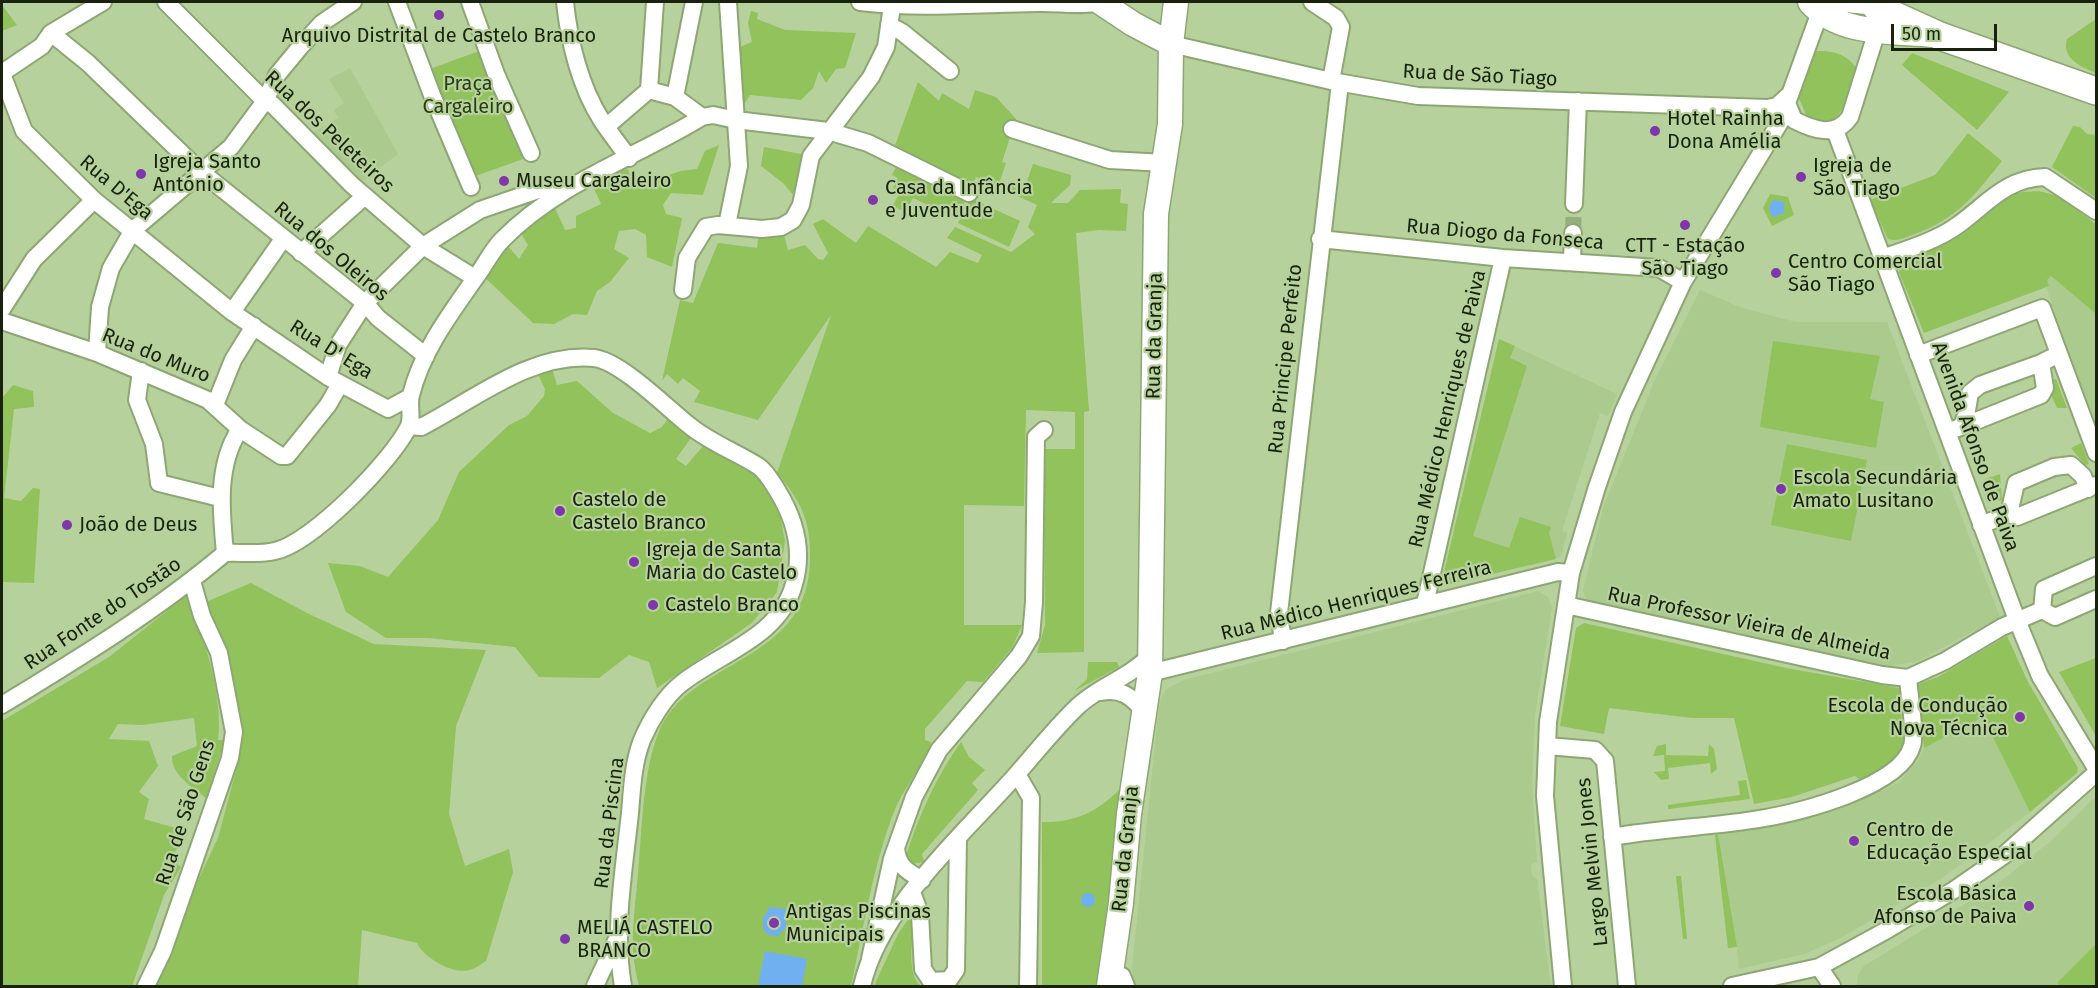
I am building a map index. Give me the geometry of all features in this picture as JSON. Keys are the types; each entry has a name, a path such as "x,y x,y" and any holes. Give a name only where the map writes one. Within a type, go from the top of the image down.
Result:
{"main road":[{"path":"1100,2 1133,24 1170,44"},
{"name":"Rua da Granja","path":"1118,984 1120,912 1129,814 1150,669 1156,214 1170,124 1170,44 1176,2"},
{"path":"1814,10 1876,13 2097,91"},
{"name":"Rua da Granja","path":"1118,984 1136,882 1148,750 1145,712"}],"street":[{"path":"2,74 42,46 51,33 103,2"},
{"name":"Rua dos Peleteiros","path":"166,2 365,196 423,246 476,278"},
{"path":"97,353 100,307 111,268 133,230 231,147 265,101 277,75 300,46 322,23 353,2"},
{"path":"397,2 432,95 471,187"},
{"path":"470,2 496,74 531,153"},
{"path":"565,2 570,39 594,104 629,158"},
{"path":"607,126 649,90 655,2"},
{"path":"675,97 694,2"},
{"path":"727,225 739,166 728,2"},
{"path":"860,2 892,6 1048,3 1087,5 1100,2"},
{"name":"Rua Principe Perfeito","path":"1283,641 1279,613 1341,27 1336,18 1312,2"},
{"path":"683,290 687,258 706,227 727,225 762,229 782,227 793,220 801,205 811,156 871,77 886,47 892,6"},
{"path":"1563,987 1547,839 1547,746 1552,686 1571,573 1623,412 1683,282 1788,103 1814,10"},
{"path":"1788,103 1794,120 1804,125 1835,130 1844,126 1856,104 1876,13"},
{"path":"889,25 902,32 950,71"},
{"name":"Rua dos Oleiros","path":"51,33 88,63 201,172 365,303 378,318 426,356"},
{"name":"Rua de São Tiago","path":"1170,44 1335,82 1418,96 1767,108 1788,103"},
{"name":"Rua D'Ega","path":"2,74 24,131 94,200 232,312"},
{"path":"649,90 675,97 702,117"},
{"path":"1574,204 1578,101"},
{"path":"334,381 338,345 365,303 423,246 480,210 547,193 584,178 629,158 702,117 713,115 828,131 868,143 969,193"},
{"path":"1012,129 1110,160 1165,164"},
{"name":"Avenida Afonso de Paiva","path":"1835,130 1918,355 1954,429 1982,525 2017,620 2040,676 2097,768"},
{"path":"1882,258 1957,226 2003,188 2041,177 2045,177 2097,211"},
{"path":"240,429 230,444 220,498 225,553 273,552 297,543 337,511 376,470 409,426 412,410 410,397 426,356 448,316 502,240 547,193"},
{"path":"301,253 365,196"},
{"path":"2,309 34,259 94,200"},
{"path":"1572,261 1573,233"},
{"path":"232,312 283,239"},
{"name":"Rua Diogo da Fonseca","path":"1320,239 1503,258 1659,268 1683,282"},
{"name":"Rua Médico Henriques de Paiva","path":"1425,604 1503,258"},
{"path":"1918,355 2042,308 2097,453"},
{"name":"Rua D' Ega","path":"232,312 334,381 350,387 388,409 410,397"},
{"name":"Rua do Muro","path":"2,321 97,353 208,400 240,429 281,456 287,456 298,443 334,381"},
{"path":"215,405 233,360 254,326"},
{"path":"1954,429 1966,416 1970,393 1980,385 2041,363 2059,354"},
{"name":"Rua da Piscina","path":"409,426 421,427 501,382 551,361 594,358 610,363 657,397 689,426 717,445 761,468 789,510 798,540 799,557 794,585 781,612 764,630 681,684 661,706 642,740 634,773 619,935 623,987"},
{"path":"1954,429 2041,395 2045,388 2041,363"},
{"path":"141,371 137,400 154,444 159,483 220,498"},
{"path":"862,987 896,848 914,797 939,750 1019,656 1031,636 1035,602 1036,437 1044,430"},
{"path":"1982,525 2009,514 2017,517 2092,487 2071,465 2054,467 2016,483 2009,514"},
{"name":"Rua Fonte do Tostão","path":"2,705 111,639 192,581 225,553"},
{"path":"2097,566 2044,589 2042,610 2055,617 2097,599"},
{"name":"Rua Médico Henriques Ferreira","path":"1150,669 1283,641 1558,572 1571,573"},
{"name":"Rua de São Gens","path":"146,987 163,951 230,758 234,732 219,653 202,616 192,581"},
{"name":"Rua Professor Vieira de Almeida","path":"1566,605 1882,675 1908,678 1945,661 2017,620 2042,610"},
{"path":"870,959 917,886 957,838 1077,707 1140,666 1150,669 1125,693"},
{"path":"1611,837 1767,818 1817,804 1885,778 1903,761 1912,746 1908,678"},
{"path":"1100,692 1113,690 1125,693 1145,712"},
{"name":"Largo Melvin Jones","path":"1547,746 1595,750 1605,761 1627,987"},
{"path":"1732,987 1819,967 1954,890 2003,856 2097,773"},
{"path":"1017,774 1031,798 1028,987"},
{"path":"896,848 898,861 917,886 925,973 936,983 949,980 956,970 957,838"},
{"path":"596,987 619,935"},
{"path":"1819,967 1832,987"}],"shaded area":[{"path":"350,68 398,154 360,183 309,135 338,118 334,110 344,103 329,79"},
{"path":"2051,276 2096,314 2096,428 2046,287 2049,286 2046,280"},
{"name":"Escola Secundária Amato Lusitano","path":"1700,290 1742,308 1796,322 1887,322 2000,617 1916,662 1889,666 1838,657 1588,602 1583,591 1603,508 1654,382"},
{"path":"1499,339 1617,394 1608,416 1600,413 1562,531 1567,533 1561,557 1445,585 1442,581"},
{"path":"1538,591 1548,597 1552,608 1535,715 1532,783 1537,862 1531,865 1532,876 1537,879 1551,986 1135,986 1132,968 1158,715 1161,698 1166,689 1184,680"},
{"name":"Centro de Educação Especial","path":"1983,717 2030,812 1942,878 1841,938 1804,954 1739,969 1737,947 1728,948 1715,835 1794,821 1872,795 1898,783 1917,762 1924,748"},
{"name":"Escola Básica Afonso de Paiva","path":"2096,796 2096,986 1857,986 1858,975 1864,966 1996,885 2052,840"}],"green space":[{"path":"2,5 17,25 2,31"},
{"path":"751,11 758,13 757,19 785,30 856,33 845,68 836,69 826,83 819,71 813,88 801,100 750,95 743,106 740,47 752,42 748,23"},
{"path":"2096,19 2096,73 2074,61 2067,52 2066,46 2067,39"},
{"name":"Praça Cargaleiro","path":"482,50 523,159 470,178 427,70"},
{"path":"1817,51 1840,54 1856,68 1852,86 1841,111 1834,120 1829,122 1807,117 1798,96 1811,56"},
{"path":"1912,53 2009,92 1977,130 1902,65"},
{"path":"918,82 939,101 942,93 969,109 975,90 996,97 1016,119 1002,162 1006,163 1000,181 1024,190 1033,164 1071,175 1070,185 1051,203 1068,203 1080,190 1121,189 1120,203 1128,204 1126,231 1099,230 1076,233 1089,411 1084,412 1084,652 1037,653 1045,625 1044,449 1075,449 1075,412 1026,410 1024,506 964,505 964,625 1022,625 1012,648 983,682 967,681 925,729 925,740 931,742 896,807 888,828 870,895 851,986 639,986 633,955 633,932 645,795 657,736 664,721 681,700 774,637 792,618 805,592 810,559 809,533 798,502 777,473 831,315 758,420 694,402 700,391 683,378 678,384 667,374 662,381 680,300 693,303 718,243 757,248 759,232 783,231 788,250 805,245 818,259 823,260 828,253 813,224 823,219 856,243 868,226 936,267 950,252 978,263 982,255 947,238 955,227 1011,252 1035,234 1028,227 1037,205 976,177 957,219 913,198 909,205 904,203 901,210 893,206 900,191 893,188 898,178 892,175 900,159 893,151"},
{"path":"2073,126 2080,127 2087,134 2096,135 2096,198 2052,167"},
{"path":"1968,133 2002,161 1974,195 1943,221 1899,240 1888,239 1870,200 1935,175"},
{"path":"719,145 703,195 671,193 663,205 666,214 682,218 672,267 647,257 646,235 635,229 619,231 614,249 629,258 610,282 597,291 587,315 573,314 554,324 533,323 480,273 508,246 519,259 528,245 521,233 553,203 565,230 576,228 576,216 601,204 590,179 628,169 633,188 680,171 697,169 705,151"},
{"path":"764,147 806,155 795,197 783,183 761,166"},
{"path":"2039,191 2058,196 2096,224 2096,314 2051,276 2047,280 2049,286 1924,333 1899,272 1900,261 1966,231 2007,197 2022,192"},
{"path":"1770,194 1788,197 1794,215 1772,226 1763,208"},
{"path":"970,198 1020,221 1009,247 958,223"},
{"path":"1499,339 1515,346 1510,358 1527,366 1473,536 1509,548 1520,517 1551,527 1549,533 1556,559 1445,585 1442,581"},
{"path":"1773,341 1880,356 1870,399 1884,402 1876,448 1760,427"},
{"path":"551,365 557,385 577,381 613,413 650,433 662,427 669,417 693,435 676,459 686,466 704,445 761,477 780,516 785,541 777,592 752,623 657,688 649,662 629,655 599,678 539,677 515,647 428,638 386,638 346,612 328,563 360,566 388,577 438,520 459,472 509,425 527,416 544,396 545,389 537,372"},
{"path":"2056,379 2067,408 2057,408 2052,397 2051,381"},
{"path":"13,385 33,391 34,407 14,409 4,498 21,501 33,488 40,489 34,583 2,582 2,398"},
{"path":"2081,443 2089,464 2085,465 2071,448"},
{"path":"1787,444 1867,460 1851,541 1771,525"},
{"path":"2000,474 2002,500 1994,502 1985,479"},
{"path":"251,583 309,614 374,644 486,650 456,726 449,814 465,866 509,849 513,872 486,961 473,969 455,970 439,964 425,954 417,943 362,930 358,986 148,986 218,838 238,763 229,696 201,604"},
{"path":"187,595 211,666 218,704 218,740 225,740 206,798 179,775 173,763 172,756 197,746 194,718 142,725 118,724 109,739 149,741 158,766 139,792 149,799 144,819 179,829 178,848 169,858 181,867 164,895 132,986 2,986 2,721 109,657"},
{"path":"1584,623 1786,668 1899,688 1904,743 1891,761 1866,777 1859,779 1855,776 1792,797 1754,804 1734,718 1692,718 1609,708 1604,734 1560,726 1576,628"},
{"path":"2007,636 2028,682 2078,768 2077,773 2030,812 1983,717 1924,748 1918,684 1938,677"},
{"path":"2096,658 2096,736 2059,672"},
{"path":"1088,662 1117,662 1119,667 1074,691 1087,679"},
{"path":"961,742 969,757 985,770 972,783 978,790 922,854 924,862 912,864 906,856 917,826 936,783"},
{"path":"1666,744 1666,755 1708,756 1709,744 1714,749 1717,769 1711,774 1710,763 1668,768 1669,779 1661,780 1654,772 1665,771 1664,755 1653,756 1657,746"},
{"path":"1746,780 1750,799 1668,809 1668,805 1740,795 1738,781"},
{"path":"1119,790 1115,856 1096,986 1042,986 1042,822 1064,821 1084,815 1111,798"},
{"path":"1718,834 1737,947 1728,948 1715,835"},
{"path":"1676,876 1681,876 1687,939 1683,939"},
{"path":"909,918 913,921 913,974 921,986 874,986 898,934"},
{"path":"2096,944 2096,986 2060,986 2057,983"}],"water":[{"path":"1773,200 1784,202 1784,213 1772,217 1769,208"},
{"path":"1088,893 1093,895 1095,900 1093,905 1088,907 1083,905 1081,900 1083,895"},
{"path":"770,907 786,909 786,927 778,936 769,935 763,929 763,918"},
{"path":"765,951 807,959 802,986 758,986"}],"tunnel":[{"path":"1573,233 1574,204"}],"place":[{"name":"Arquivo Distrital de Castelo Branco","path":"439,15"},
{"name":"Hotel Rainha Dona Amélia","path":"1655,131"},
{"name":"Igreja Santo António","path":"141,174"},
{"name":"Igreja de São Tiago","path":"1801,177"},
{"name":"Museu Cargaleiro","path":"504,181"},
{"name":"Casa da Infância e Juventude","path":"873,200"},
{"name":"CTT - Estação São Tiago","path":"1685,225"},
{"name":"Centro Comercial São Tiago","path":"1776,273"},
{"name":"Escola Secundária Amato Lusitano","path":"1781,489"},
{"name":"Castelo de Castelo Branco","path":"560,511"},
{"name":"João de Deus","path":"67,525"},
{"name":"Igreja de Santa Maria do Castelo","path":"634,562"},
{"name":"Castelo Branco","path":"653,605"},
{"name":"Escola de Condução Nova Técnica","path":"2020,717"},
{"name":"Centro de Educação Especial","path":"1854,841"},
{"name":"Escola Básica Afonso de Paiva","path":"2029,906"},
{"name":"Antigas Piscinas Municipais","path":"774,923"},
{"name":"MELIÁ CASTELO BRANCO","path":"565,939"}]}
